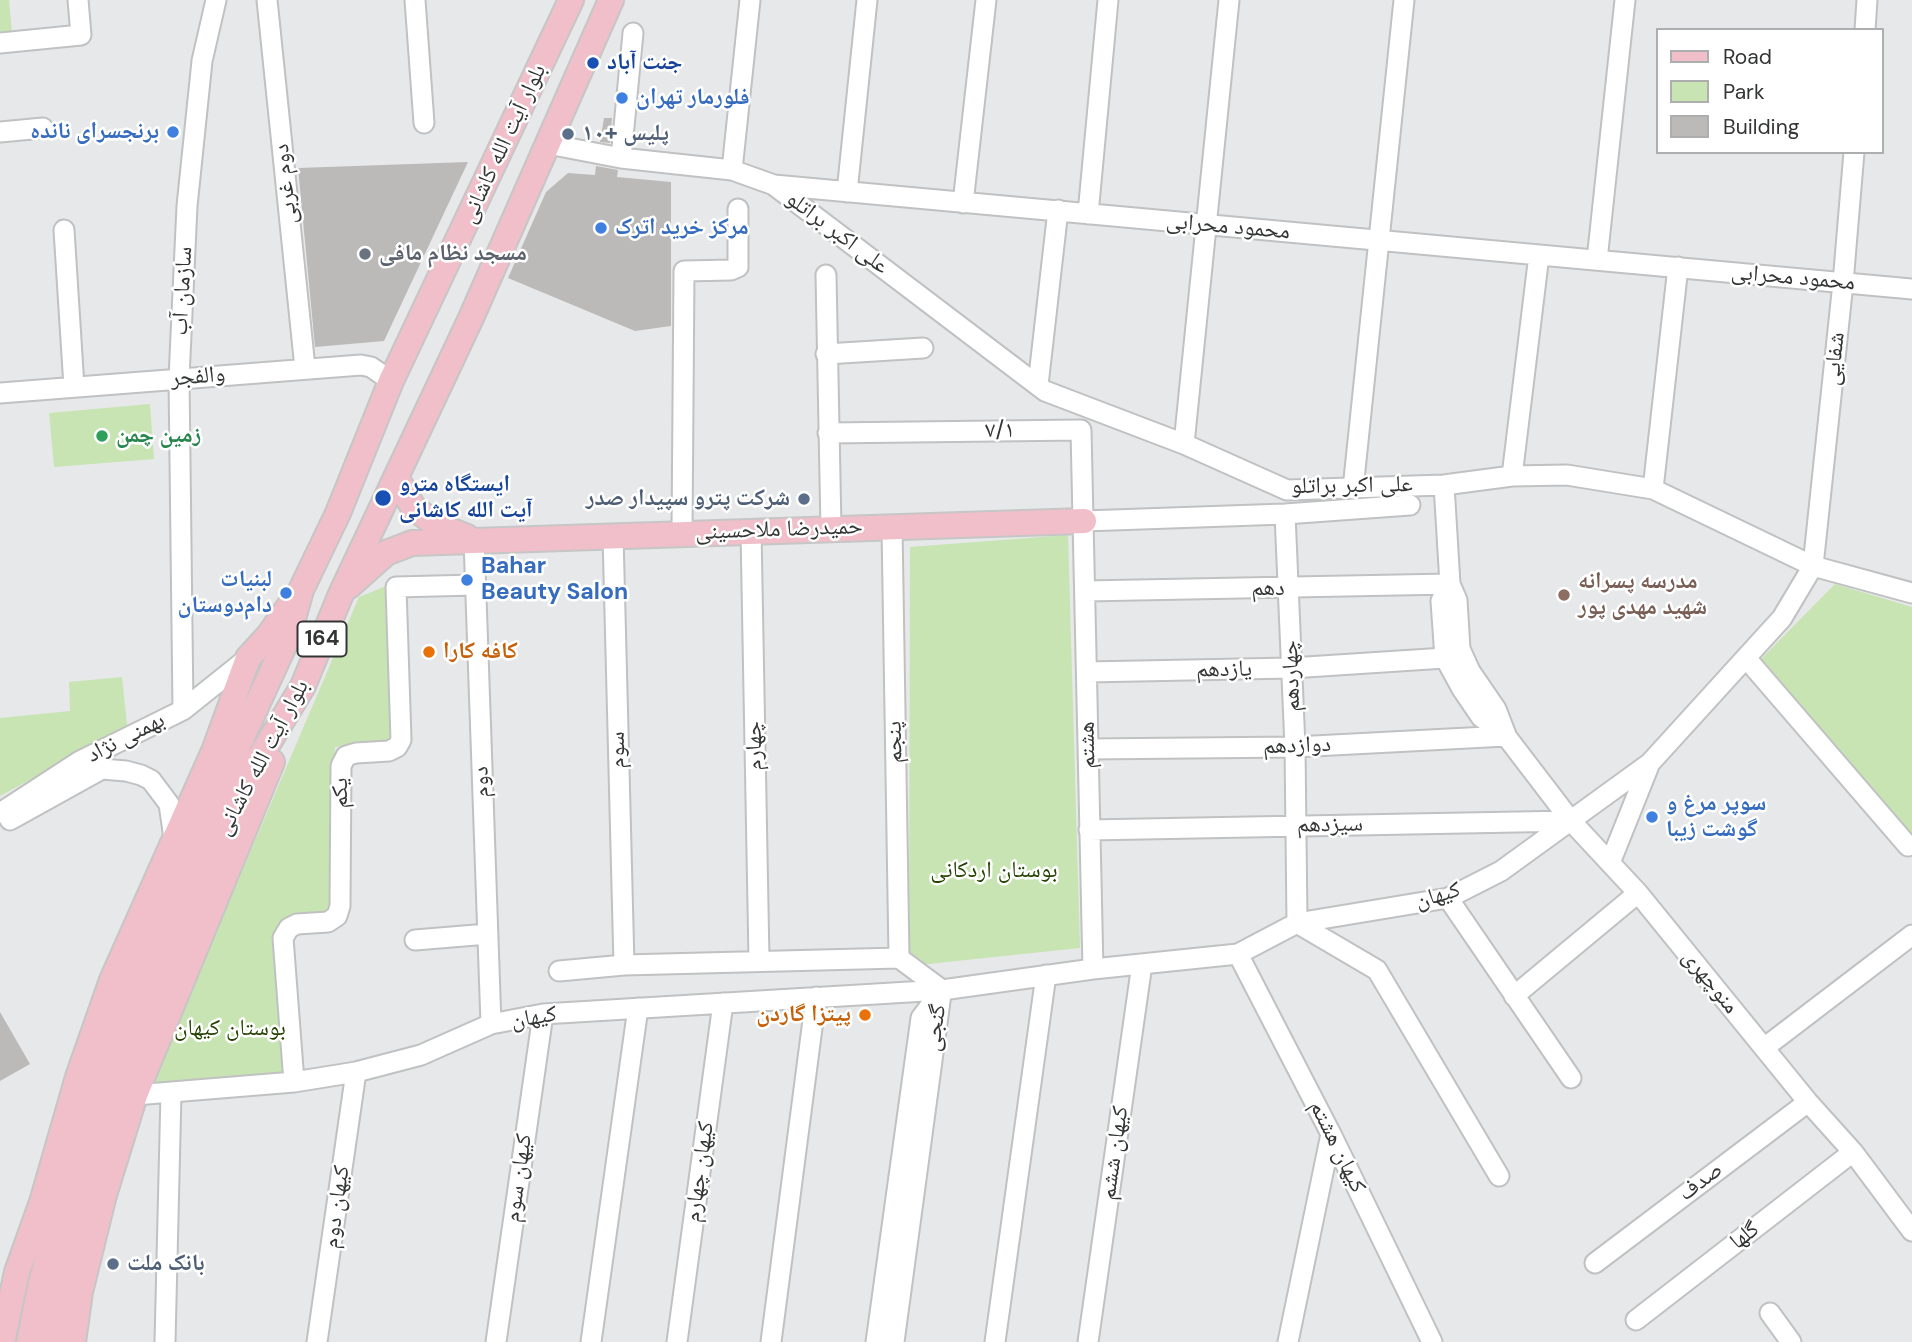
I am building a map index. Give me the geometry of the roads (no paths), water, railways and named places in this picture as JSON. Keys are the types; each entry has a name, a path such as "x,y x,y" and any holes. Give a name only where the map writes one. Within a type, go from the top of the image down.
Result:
{"main road":[{"name":"بلوار آیت الله کاشانی","path":"50,1342 51,1285 69,1177 99,1080 131,991 184,864 288,637 301,590 338,513 391,381 571,0"},
{"name":"بلوار آیت الله کاشانی","path":"29,1342 86,1190 154,987 249,775 303,686 341,594 471,318 611,0"},
{"path":"397,479 413,507 435,524 474,540"},
{"name":"حمیدرضا ملاحسینی","path":"341,594 386,554 412,543 1084,521"},
{"path":"2,1342 17,1272 42,1202 78,1077 113,980 214,751 248,658 269,635 301,590"},
{"path":"73,1342 80,1292 104,1195 135,1095 303,686"}],"street":[{"path":"0,43 80,35 78,0"},
{"name":"سازمان آب","path":"183,710 179,378 187,206 202,61 216,0"},
{"name":"دوم غربی","path":"267,0 305,369"},
{"path":"415,0 424,123"},
{"path":"732,170 750,0"},
{"path":"847,192 867,0"},
{"path":"963,203 986,0"},
{"path":"1088,214 1108,0"},
{"path":"1184,444 1230,0"},
{"path":"1353,489 1405,0"},
{"path":"1597,260 1625,0"},
{"path":"1865,28 1867,0"},
{"path":"621,158 632,33"},
{"path":"0,132 43,128"},
{"name":"محمود محرابی","path":"548,144 621,158 732,170 774,186 1912,289"},
{"name":"شفایی","path":"1813,566 1854,154"},
{"name":"علی اکبر براتلو","path":"774,186 1045,391 1184,444 1287,490 1444,485 1512,476 1567,475 1653,489 1813,566 1912,593"},
{"path":"682,533 684,271 731,270 738,267 738,209"},
{"path":"1038,385 1058,210"},
{"path":"64,230 74,387"},
{"path":"1512,476 1539,255"},
{"path":"1653,489 1678,267"},
{"path":"826,275 831,529"},
{"path":"826,355 923,348"},
{"name":"والفجر","path":"0,393 361,365 371,367 391,381"},
{"name":"۷/۱","path":"828,433 1081,430 1084,521"},
{"name":"منوچهری","path":"1444,485 1450,584 1457,600 1460,649 1470,671 1496,709 1506,736"},
{"path":"1084,521 1285,514 1410,505"},
{"name":"چهاردهم","path":"1285,514 1295,747 1297,923"},
{"name":"هشتم","path":"1084,521 1093,969"},
{"name":"پنجم","path":"892,527 899,958"},
{"name":"چهارم","path":"751,531 759,960"},
{"name":"سوم","path":"613,535 624,965"},
{"name":"دوم","path":"474,540 491,1024"},
{"name":"کیهان","path":"135,1095 294,1083 356,1072 421,1055 491,1024 542,1014 942,989 1093,969 1238,954 1297,923 1448,898 1501,871 1650,763 1782,618 1813,566"},
{"name":"منوچهری","path":"1450,584 1441,601 1445,658 1481,717 1506,736 1571,821 1638,893 1808,1102 1853,1152 1912,1231"},
{"name":"دهم","path":"1085,591 1450,584"},
{"name":"یکم","path":"294,1083 284,938 289,928 298,924 328,922 337,916 340,906 341,766 346,756 356,752 389,751 397,747 401,740 396,587 475,585"},
{"name":"بهمنی نژاد","path":"0,813 80,761 183,710 248,658"},
{"name":"یازدهم","path":"1087,672 1291,668 1445,658"},
{"path":"1746,658 1908,846"},
{"name":"دوازدهم","path":"1088,749 1295,747 1506,736"},
{"path":"1610,863 1650,763"},
{"name":"بهمنی نژاد","path":"0,825 102,769 126,771 150,780 169,804 174,838"},
{"name":"سیزدهم","path":"1089,830 1571,821"},
{"path":"1514,996 1638,893"},
{"path":"1448,898 1571,1078"},
{"path":"1297,923 1377,970 1499,1176"},
{"path":"415,940 488,934"},
{"path":"1764,1048 1912,935"},
{"name":"کیهان هشتم","path":"1238,954 1331,1134 1432,1342"},
{"path":"899,958 942,989"},
{"name":"کیهان","path":"559,971 624,965 899,958"},
{"name":"کیهان ششم","path":"1088,1342 1142,964"},
{"path":"995,1342 1046,975"},
{"name":"گنجی","path":"876,1342 921,1018 942,989"},
{"name":"گنجی","path":"894,1342 942,989"},
{"path":"771,1342 816,997"},
{"name":"کیهان چهارم","path":"677,1342 723,1003"},
{"path":"591,1342 638,1008"},
{"name":"کیهان سوم","path":"496,1342 542,1014"},
{"name":"کیهان دوم","path":"317,1342 356,1072"},
{"path":"165,1342 171,1093"},
{"name":"صدف","path":"1595,1263 1808,1102"},
{"path":"1288,1342 1331,1134"},
{"name":"گلها","path":"1636,1320 1853,1152"},
{"path":"1770,1313 1791,1342"}],"place":[{"name":"جنت آباد","path":"593,63"},
{"name":"فلورمار تهران","path":"622,98"},
{"name":"برنجسرای نانده","path":"173,132"},
{"name":"پلیس +۱۰","path":"568,134"},
{"name":"مرکز خرید اترک","path":"601,228"},
{"name":"مسجد نظام مافی","path":"365,254"},
{"name":"زمین چمن","path":"102,436"},
{"name":"ایستگاه مترو آیت الله کاشانی","path":"383,498"},
{"name":"شرکت پترو سپیدار صدر","path":"804,499"},
{"name":"Bahar Beauty Salon","path":"467,580"},
{"name":"لبنیات دام‌دوستان","path":"286,593"},
{"name":"مدرسه پسرانه شهید مهدی پور","path":"1564,595"},
{"name":"کافه کارا","path":"429,652"},
{"name":"سوپر مرغ و گوشت زیبا","path":"1652,817"},
{"name":"پیتزا گاردن","path":"865,1015"},
{"name":"بانک ملت","path":"113,1264"}],"park label":[{"name":"بوستان اردکانی","path":"994,871"},
{"name":"بوستان کیهان","path":"230,1029"}]}
